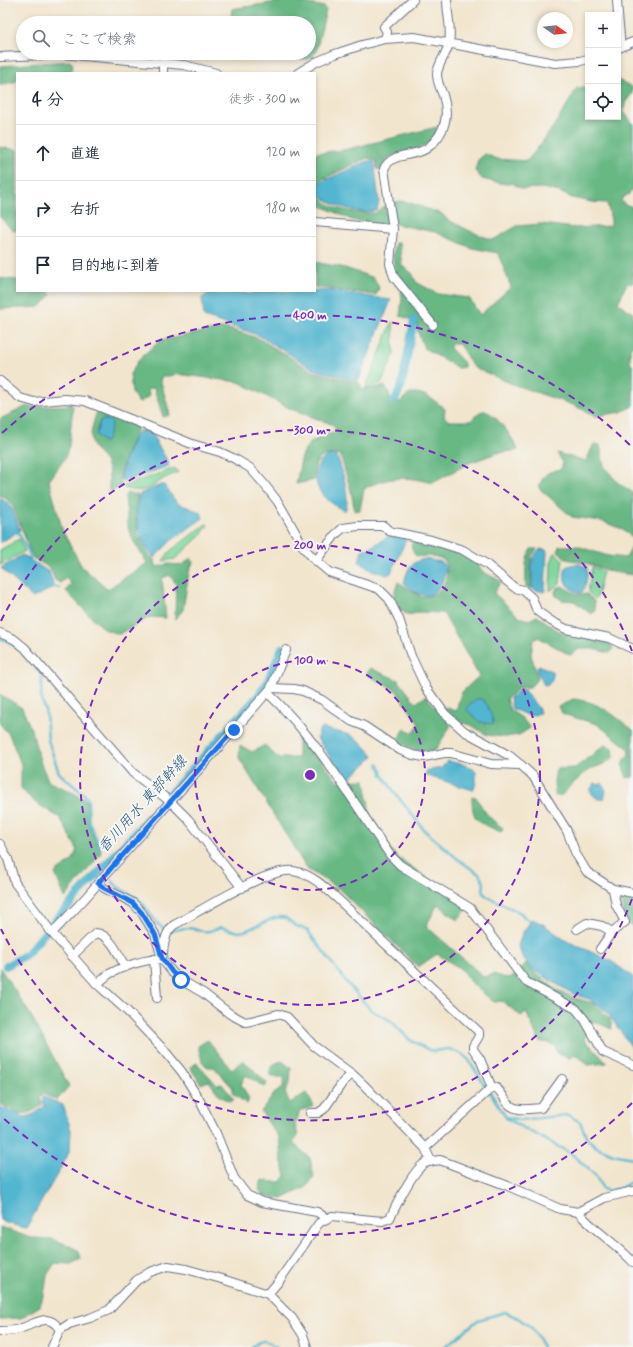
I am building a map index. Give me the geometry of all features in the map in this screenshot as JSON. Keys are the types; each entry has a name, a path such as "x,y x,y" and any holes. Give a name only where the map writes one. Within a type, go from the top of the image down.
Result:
{"street":[{"path":"385,39 387,32 384,27 412,0"},
{"path":"433,325 394,277 390,264 393,229 384,169 386,164 396,157 424,151 444,129 447,118 446,105 437,80 437,72 449,44 450,26 447,0"},
{"path":"617,0 618,12"},
{"path":"300,72 316,62 335,54 385,39 414,37 555,63 585,60"},
{"path":"621,47 633,42"},
{"path":"0,57 16,56"},
{"path":"122,60 184,65 212,72"},
{"path":"163,64 163,72"},
{"path":"316,222 393,229"},
{"path":"0,381 20,398 34,402 65,399 85,401 192,444 220,452 250,468 264,484 290,521 304,548 316,562 329,572 379,589 389,599 399,619 411,656 426,688 445,714 464,731 510,756 533,776 567,831 576,854 588,872 613,889 633,893"},
{"path":"316,562 335,535 343,528 358,526 384,526 389,531 432,540 463,550 486,564 515,588 523,590 532,598 537,612 550,621 566,629 609,638 633,649"},
{"path":"0,633 14,639 25,648 132,773 167,799 188,819 242,888"},
{"path":"50,930 82,903 167,799 270,690 286,650"},
{"path":"270,690 294,689 303,691 322,700 351,721 364,726 400,750 413,755 424,757 444,753 491,764 521,765"},
{"path":"270,690 308,736 390,855 400,865 470,908 526,982 576,1009 585,1020 604,1052 633,1066"},
{"path":"0,844 8,859 15,884 50,930 97,984 127,1011 164,1050 182,1072 200,1101 216,1132 234,1178 247,1195 262,1202 317,1212 326,1218"},
{"path":"158,959 168,930 242,888 269,875 280,872 293,871 311,878 342,903 479,1032 479,1036 473,1046 473,1049 480,1059 490,1090"},
{"path":"98,883 104,888 133,903 142,913 155,934 158,959 157,998"},
{"path":"600,949 612,932 625,922 616,905 613,889"},
{"path":"577,928 587,923 602,926 612,932"},
{"path":"72,956 96,933 102,934 111,942 125,967"},
{"path":"97,984 108,974 125,967 158,959"},
{"path":"158,959 181,980 203,993 230,1014 245,1022 278,1014 287,1017 314,1046 352,1074 425,1148 431,1161"},
{"path":"310,1113 318,1113 324,1109 343,1082 352,1074"},
{"path":"425,1148 495,1087 502,1091 505,1100 511,1107 521,1110 541,1108 562,1079"},
{"path":"268,1294 279,1281 318,1223 332,1216 382,1221 390,1218 410,1180 424,1164 431,1161 440,1160 508,1186 560,1209 578,1212 604,1198 633,1191"},
{"path":"578,1212 587,1223 626,1254 633,1262"},
{"path":"52,1347 60,1330 69,1324 90,1318 109,1310 137,1280 150,1272 168,1266 210,1275 268,1294 292,1318 303,1336 307,1347"},
{"path":"0,1331 12,1331 37,1321 47,1320 56,1323 60,1330"}],"green space":[{"path":"289,0 325,7 326,10 316,52 316,16 231,16 232,9"},
{"path":"70,61 73,64 72,70 60,72 16,72 16,81 0,85 0,66"},
{"path":"621,82 632,87 632,93 625,103 624,112 633,124 633,189 621,200 624,204 633,207 633,283 627,283 618,303 633,313 633,345 630,347 630,362 633,367 633,406 621,412 596,416 573,405 515,385 473,367 459,344 451,344 450,348 464,363 464,367 458,368 424,348 418,332 417,321 412,318 410,319 400,316 402,299 400,281 395,272 393,255 395,243 399,243 402,266 412,273 416,282 438,294 469,298 480,315 511,287 498,253 472,248 435,232 395,224 392,203 400,201 408,202 442,214 448,220 493,240 517,226 541,224 576,228 611,226 607,203 572,198 560,192 542,188 522,189 512,183 505,184 482,179 475,171 478,160 485,154 497,159 527,161 554,126 577,88 584,87 585,120 621,120"},
{"path":"437,127 433,138 426,144 392,156 385,161 381,170 377,169 376,160 367,158 321,180 318,184 317,191 320,196 324,201 337,208 354,212 376,213 385,205 388,226 352,220 316,203 316,153 344,150"},
{"path":"0,147 16,150 16,231 12,230 0,217"},
{"path":"316,262 345,268 374,278 379,288 376,295 316,287"},
{"path":"0,278 16,280 16,292 49,292 51,295 40,307 0,309"},
{"path":"392,322 394,355 381,383 365,389"},
{"path":"226,328 258,338 314,372 359,383 363,390 384,386 388,390 390,399 400,402 406,396 414,393 422,394 431,398 445,409 444,417 449,421 471,421 479,412 488,412 493,415 504,427 518,450 497,453 469,463 433,483 415,479 397,478 372,485 364,489 360,510 355,511 350,487 340,454 328,455 320,459 315,467 314,480 296,484 301,459 306,448 310,443 317,439 336,432 334,425 291,409 239,382 177,374 160,378 170,415 163,417 154,388 148,389 149,396 139,403 132,393 130,374 140,358 161,340"},
{"path":"73,405 69,446 65,458 49,481 63,532 82,567 108,589 147,563 133,540 128,527 125,496 127,493 138,495 136,504 138,535 157,567 168,564 182,565 191,558 193,562 189,572 183,610 175,619 176,584 170,575 162,578 166,618 150,617 119,634 106,630 66,591 71,584 66,578 60,583 55,580 50,568 33,558 13,506 5,498 0,497 0,419 25,407"},
{"path":"98,409 140,424 129,446 123,463 120,479 121,486 112,491 109,490 109,475 106,463 92,444 91,439 92,429","holes":["109,420 104,442 96,435 100,421"]},
{"path":"594,444 600,445 604,466 617,482 633,493 633,539 624,530 601,521 572,517 539,488 546,474 561,469 563,463 557,453 586,461"},
{"path":"175,468 178,472 164,478 148,489 139,491 124,488 124,486"},
{"path":"206,524 208,525 201,535 175,559 163,561 170,551"},
{"path":"19,539 25,551 0,565 0,550"},
{"path":"415,539 448,549 478,563 481,571 501,581 494,593 519,617 529,620 537,616 559,631 577,637 610,642 613,649 610,653 592,649 579,649 570,655 538,637 533,641 531,655 538,678 530,687 520,687 506,699 510,710 522,718 530,728 519,735 506,737 487,735 471,725 458,721 443,708 448,707 456,711 461,693 479,676 443,613 418,612 410,615 404,613 393,597 398,582 422,597 432,595 437,592 441,589 446,580 447,569 443,559 432,556 415,555 411,545"},
{"path":"633,545 633,575 612,572 589,564 566,559 558,551 559,546 577,546 608,556 626,558"},
{"path":"531,549 537,549 531,557 531,589 526,587 526,563"},
{"path":"555,552 563,560 560,583 550,591 551,563"},
{"path":"592,567 603,571 597,597 595,599 588,592"},
{"path":"562,586 577,594 587,594 594,601 595,611 591,614 574,601 562,600 556,596 555,592 557,588"},
{"path":"370,668 398,680 416,703 426,696 451,725 435,751 421,752 396,741 405,729 414,733 419,724 396,690 367,674"},
{"path":"0,694 22,708 31,729 41,764 49,782 86,800 88,823 101,853 65,898 55,873 73,860 77,849 60,818 33,801 21,788 21,764 9,734 0,724"},
{"path":"573,699 582,700 598,706 612,714 633,730 633,777 627,778 622,764 629,754 628,748 597,724 563,714 558,707"},
{"path":"298,733 312,748 337,781 365,780 372,827 397,857 441,887 467,910 457,920 438,904 426,926 484,977 494,974 505,978 513,977 526,963 530,969 557,990 574,998 593,1003 610,1019 612,1029 593,1021 584,1039 607,1063 588,1065 576,1054 570,1058 558,1054 555,1045 539,1041 526,1012 521,1016 502,1001 494,1002 471,983 461,969 437,954 418,967 339,889 307,869 239,758 240,745 252,752 265,745 278,758 298,758"},
{"path":"605,745 613,748 614,757 604,764 590,769 571,785 562,795 555,796 554,781 556,769 575,768"},
{"path":"472,797 476,797 488,815 503,828 501,832 487,826 475,817 472,806"},
{"path":"627,895 633,897 633,927 626,918 622,906 621,898"},
{"path":"0,968 30,1014 69,1086 57,1100 42,1094 40,1099 42,1105 30,1112 25,1113 17,1112 0,1104"},
{"path":"208,1040 232,1070 243,1060 267,1083 265,1087 246,1075 241,1084 249,1099 247,1104 232,1093 233,1088 214,1067 207,1067 202,1061 198,1046"},
{"path":"282,1061 291,1068 290,1082 285,1093 290,1103 306,1093 314,1106 300,1111 295,1125 298,1136 293,1143 310,1158 314,1178 305,1188 282,1199 263,1195 259,1189 262,1180 281,1182 286,1176 281,1159 279,1138 261,1112 274,1094 283,1087 284,1077 276,1077 269,1074 274,1064"},
{"path":"197,1063 217,1085 222,1084 234,1100 229,1101 219,1095 209,1081 201,1084 190,1067"},
{"path":"0,1227 31,1238 52,1239 68,1245 79,1251 81,1259 71,1264 55,1263 47,1275 40,1306 21,1318 0,1319"}],"water":[{"path":"368,161 374,161 379,201 377,210 364,212 351,210 333,204 320,195 318,189 321,182"},
{"path":"316,290 334,291 391,300 358,381 315,370 258,335 204,317 202,298 208,292 243,292 249,294 256,292 316,292"},
{"path":"109,420 112,423 107,441 104,442 96,435 100,421"},
{"path":"140,430 153,434 156,442 169,463 168,466 123,482 121,480 121,475 125,461 133,440"},
{"path":"330,455 337,456 343,476 347,499 345,511 324,497 317,486 317,468 324,458"},
{"path":"164,485 177,503 200,512 203,518 172,540 154,558 144,544 138,528 137,511 140,494"},
{"path":"0,499 11,507 20,530 0,543"},
{"path":"393,534 405,537 406,540 391,573 387,575 372,570 359,562 362,550 369,548"},
{"path":"540,549 546,550 547,552 545,591 543,592 532,589 533,557"},
{"path":"22,555 49,572 54,587 33,598 1,568"},
{"path":"425,559 442,562 446,569 442,582 433,593 428,595 423,595 416,592 404,583 412,564"},
{"path":"578,564 587,567 585,587 580,593 572,590 567,585 565,579 566,567"},
{"path":"539,665 553,672 552,678 547,686 544,685 538,673 537,668"},
{"path":"521,689 524,690 539,709 540,713 530,716 512,709 510,698"},
{"path":"476,699 481,699 485,702 493,724 480,722 467,710 467,707"},
{"path":"322,728 350,735 361,742 374,756 348,780 345,779 317,738 319,730"},
{"path":"448,761 466,765 476,771 476,783 473,790 425,775 427,771 441,768"},
{"path":"595,783 599,785 602,783 606,791 604,799 600,798 599,800 592,794 590,790"},
{"path":"532,919 543,924 565,940 611,961 633,977 633,1049 606,1011 589,999 573,994 530,968 522,956 518,946 522,934"},
{"path":"43,1097 63,1105 71,1130 70,1149 66,1159 26,1228 0,1220 0,1107 25,1117 34,1114 45,1106"}],"waterway":[{"name":"香川用水 東部幹線","path":"395,400 402,384 414,320"},
{"path":"17,531 28,550 31,561"},
{"path":"52,586 59,588"},
{"path":"0,638 8,641 21,651 42,676 41,697 46,714 48,740 59,773 88,798 89,822 101,849"},
{"name":"香川用水 東部幹線","path":"6,966 27,954 53,923 257,697 266,684 282,648"},
{"path":"378,764 382,774 395,793 425,831 459,860 479,874 484,883 483,893 488,897 521,913 525,918 532,922"},
{"path":"112,881 139,900 157,923 167,930"},
{"path":"172,931 188,928 210,931 220,927 239,932 245,931 274,918 286,918 296,926 307,930 348,984 371,1010 391,1021 410,1040 429,1050 434,1051 449,1049 462,1054 469,1060 487,1089"},
{"path":"490,1092 507,1119 572,1154 595,1175 603,1189 609,1191 620,1188 633,1181"},
{"path":"506,1117 520,1120 568,1115 580,1122 587,1138 595,1146 613,1154 633,1158"},
{"path":"445,1347 478,1320 505,1312 518,1318 533,1329 543,1347"},
{"path":"252,1347 262,1341 277,1347"}],"route":[{"path":"181,980 172,972 162,958 155,934 142,913 133,903 104,888 98,883 234,730"}]}
